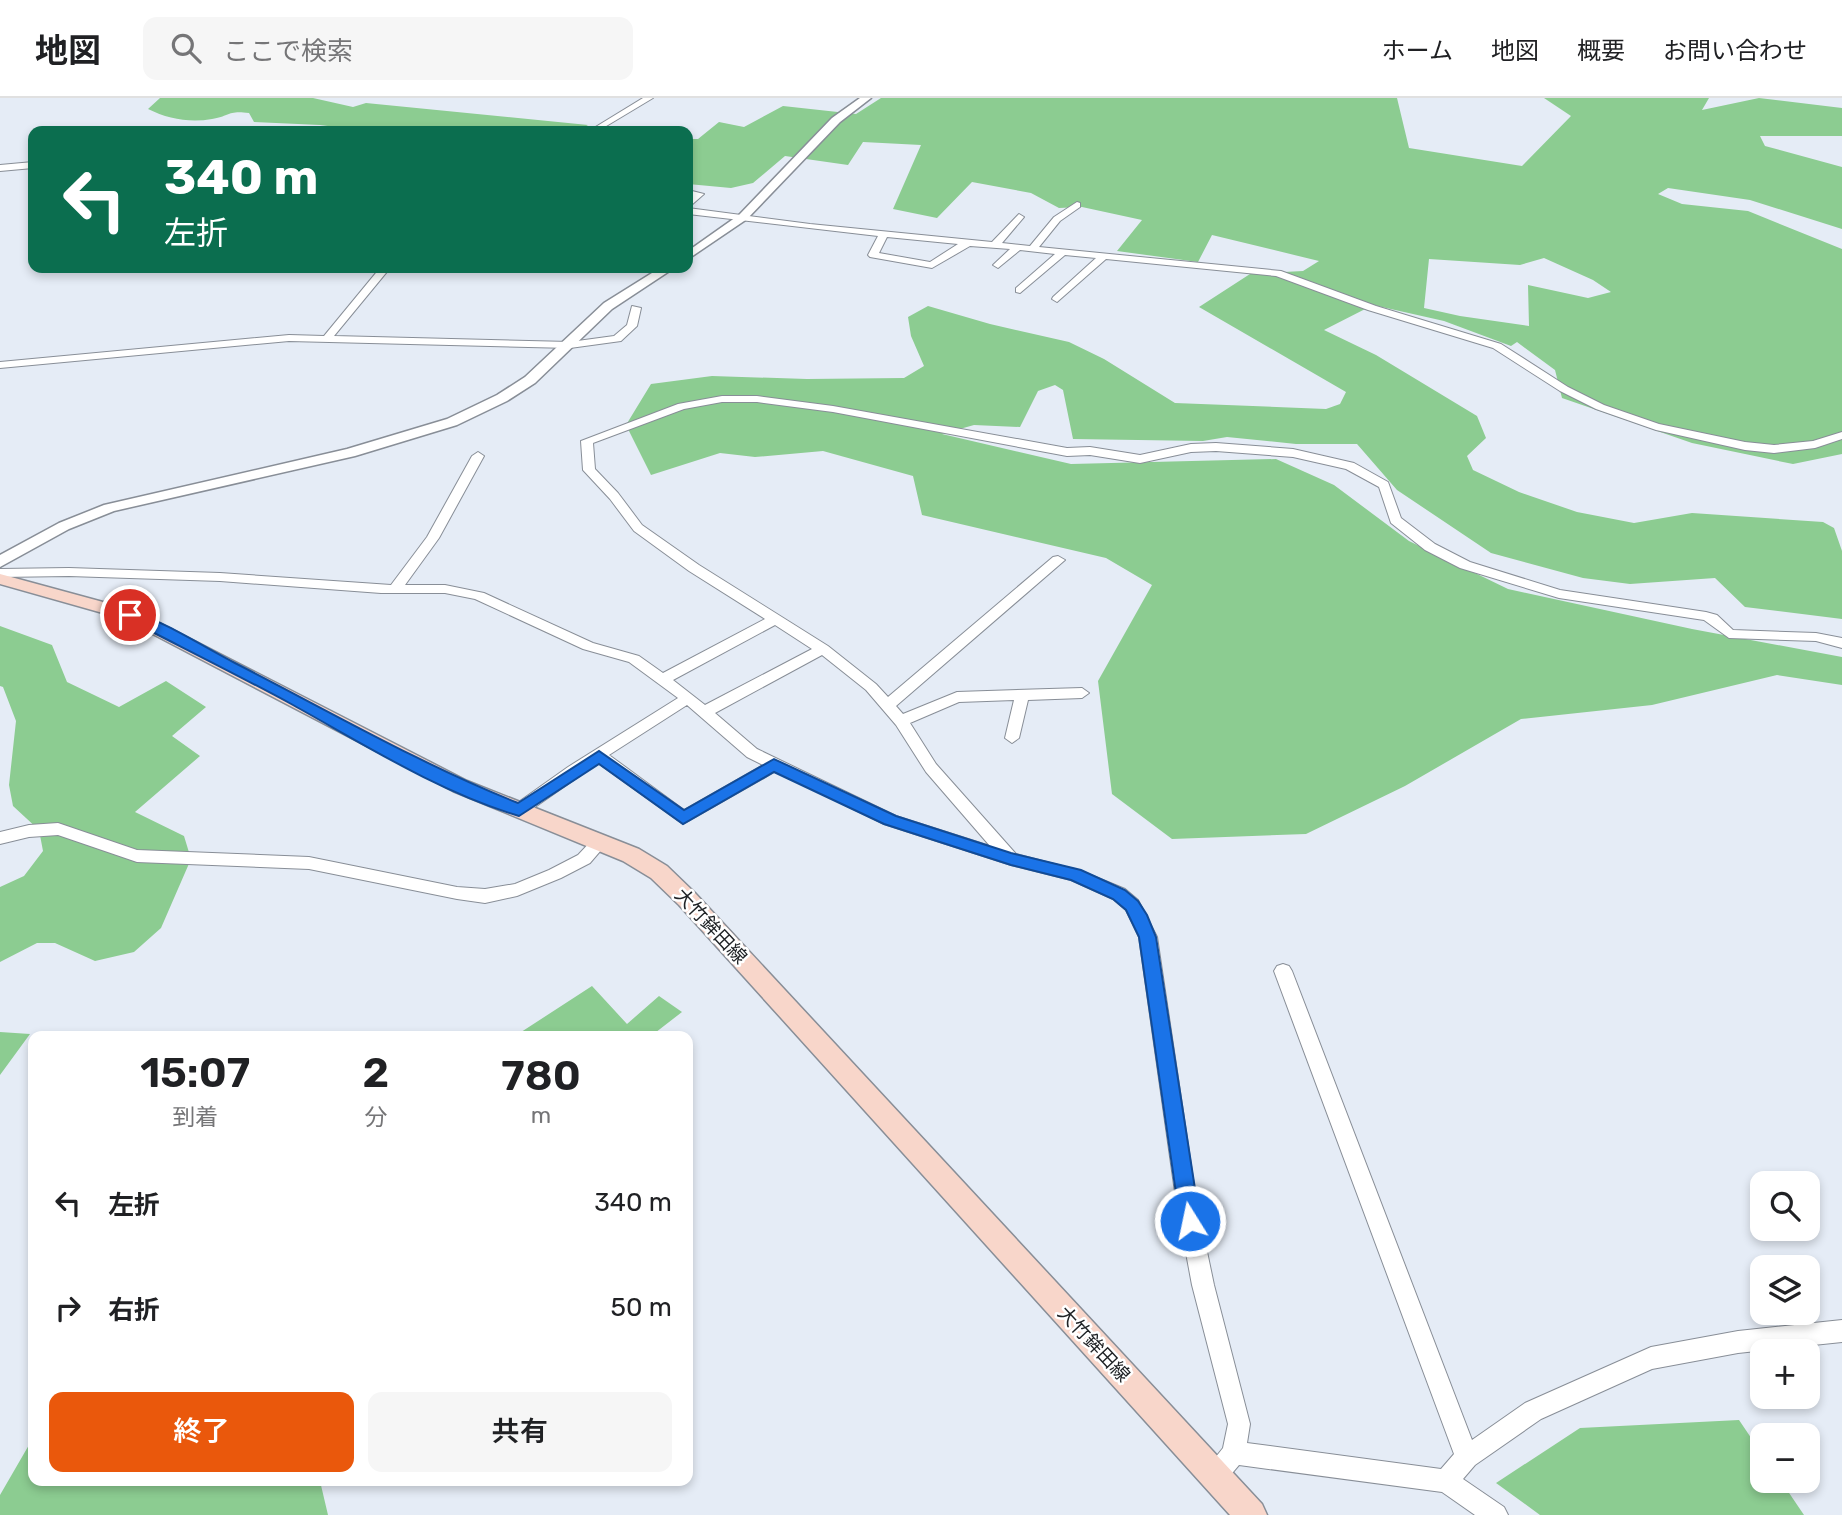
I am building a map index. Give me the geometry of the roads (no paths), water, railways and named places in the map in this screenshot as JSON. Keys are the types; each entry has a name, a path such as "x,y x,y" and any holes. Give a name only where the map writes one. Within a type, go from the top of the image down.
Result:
{"main road":[{"name":"大竹鉾田線","path":"0,579 130,615 382,748 460,786 631,855 659,872 687,899 1251,1515"}],"street":[{"path":"601,126 649,98"},
{"path":"693,252 743,217 836,120 866,98"},
{"path":"0,168 28,165"},
{"path":"1032,248 1057,219 1077,205"},
{"path":"693,212 884,234 922,250 932,265 970,242"},
{"path":"995,245 1019,217"},
{"path":"884,234 873,255 970,242 1288,275 1371,308 1497,346 1564,389 1600,407 1656,427 1745,446 1774,449 1815,444 1842,435"},
{"path":"998,265 1018,247"},
{"path":"1020,290 1063,252"},
{"path":"1057,299 1104,256"},
{"path":"328,337 381,273"},
{"path":"0,562 64,526 121,505 350,453 422,433 481,409 516,390 570,345 608,306 660,273"},
{"path":"0,365 289,338 570,345 617,339 632,326 636,308"},
{"path":"1011,859 931,768 901,721 871,687 822,649 694,568 638,528 614,496 589,471 587,441 682,406 722,399 757,399 845,411 1067,452 1090,451 1140,459 1191,448 1216,447 1293,453 1350,466 1384,485 1395,520 1430,547 1477,569 1559,594 1706,616 1712,618 1729,634 1816,637 1842,643"},
{"path":"395,589 433,538 478,456"},
{"path":"887,706 1058,560"},
{"path":"0,573 69,572 220,577 395,589 445,589 480,596 588,646 634,659 688,698 752,753 890,820 1011,859 1075,875 1119,894 1132,905 1141,919 1155,978 1186,1199 1203,1285 1240,1423 1234,1453 1216,1476"},
{"path":"663,680 776,619"},
{"path":"704,712 822,649"},
{"path":"901,721 957,697 1082,692"},
{"path":"1012,738 1022,695"},
{"path":"519,810 688,698"},
{"path":"599,756 683,818 774,765"},
{"path":"0,838 29,831 58,829 137,856 309,863 457,893 485,896 517,890 555,874 584,859 600,842"},
{"path":"1283,971 1467,1457"},
{"path":"1446,1481 1467,1457 1533,1411 1651,1358 1738,1342 1842,1331"},
{"path":"1234,1453 1446,1481 1496,1515"}]}
